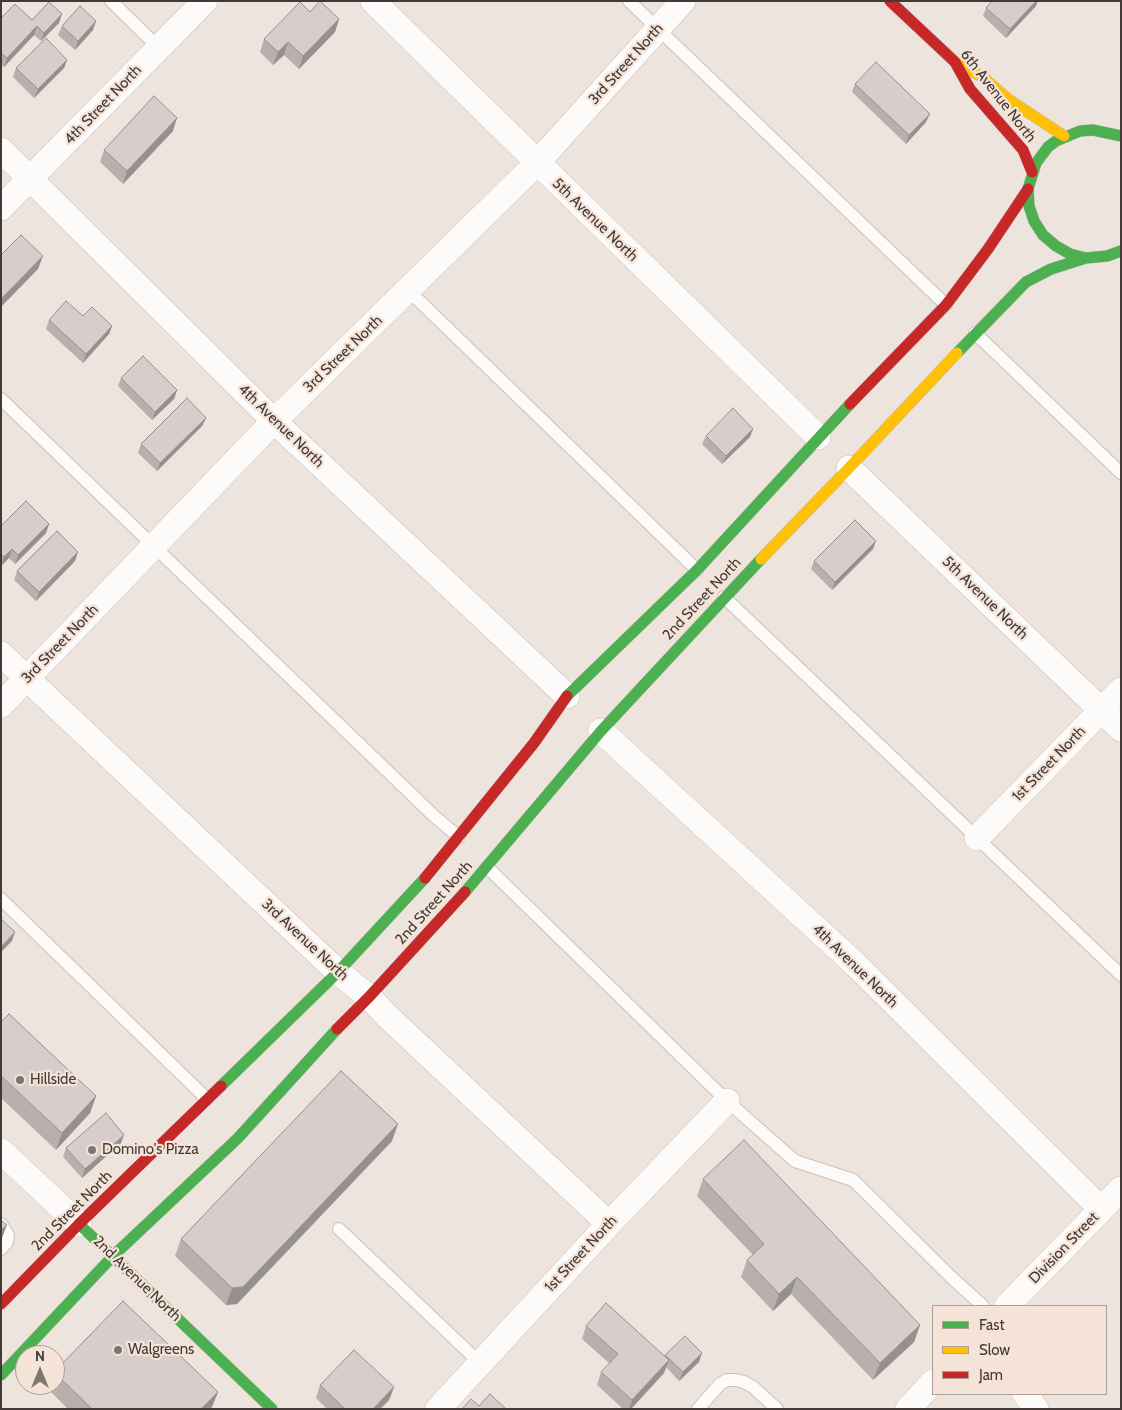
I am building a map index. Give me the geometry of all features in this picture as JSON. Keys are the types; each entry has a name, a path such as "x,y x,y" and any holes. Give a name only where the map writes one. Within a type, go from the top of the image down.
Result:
{"main road":[{"name":"6th Avenue North","path":"890,1 955,62 970,89 1023,150 1032,172"},
{"path":"955,62 984,78 1008,99 1064,136"},
{"path":"1107,123 1064,136 1048,148 1036,163 1032,172 1028,189 1029,206 1034,221 1044,235 1056,246 1070,254 1086,258 1107,256 1121,251"},
{"path":"1080,131 1093,130 1121,136"},
{"name":"2nd Street North","path":"1,1304 79,1224 338,972 436,868 534,743 567,696 697,570 818,437 946,305 988,249 1028,189"},
{"path":"1107,256 1121,263"},
{"name":"2nd Street North","path":"1,1375 113,1256 238,1138 487,867 601,731 724,597 976,333 1026,282 1051,269 1086,258"},
{"name":"2nd Avenue North","path":"79,1224 272,1409"}],"street":[{"name":"4th Street North","path":"1,208 204,1"},
{"name":"5th Avenue North","path":"372,1 818,437"},
{"name":"3rd Street North","path":"1,706 274,421 537,163 683,1"},
{"name":"4th Avenue North","path":"1,150 274,421 567,696"},
{"name":"5th Avenue North","path":"849,468 1121,729"},
{"name":"3rd Avenue North","path":"1,654 338,972 369,997 609,1224"},
{"name":"1st Street North","path":"977,838 1121,690"},
{"name":"4th Avenue North","path":"601,731 856,965 1102,1209"},
{"name":"1st Street North","path":"438,1409 609,1224 727,1101"},
{"name":"2nd Avenue North","path":"1,1151 79,1224"},
{"name":"Division Street","path":"1008,1305 1121,1189"},
{"path":"908,1409 932,1383"},
{"path":"1026,1395 1036,1409"}],"lane":[{"path":"111,1 159,48"},
{"path":"629,1 657,30 946,305"},
{"path":"408,290 697,570"},
{"path":"976,333 1121,473"},
{"path":"1,398 434,816 459,837"},
{"path":"724,597 1121,975"},
{"path":"487,867 727,1101 795,1162 853,1180 982,1305"},
{"path":"1,898 207,1099"},
{"path":"1,1224 8,1235 7,1242 1,1249"},
{"path":"339,1229 480,1363"},
{"path":"698,1409 720,1384 727,1380 736,1380 754,1387 777,1409"}],"building":[{"path":"320,1 339,19 303,56 288,42 278,52 264,39 300,2 310,12"},
{"path":"992,1 1036,1 1010,29 986,8"},
{"path":"49,2 62,14 44,33 37,26 7,58 1,53 1,18 15,4 32,20"},
{"path":"80,6 96,21 78,41 62,26"},
{"path":"46,38 67,60 38,89 16,68"},
{"path":"876,62 930,114 909,135 855,84"},
{"path":"154,96 177,118 127,171 104,150"},
{"path":"21,235 43,256 1,299 1,255"},
{"path":"66,301 83,316 92,307 112,326 86,354 49,320"},
{"path":"143,356 177,390 155,412 121,378"},
{"path":"187,398 206,418 160,463 141,444"},
{"path":"733,408 753,429 726,456 706,436"},
{"path":"26,501 49,524 18,555 12,549 4,557 1,554 1,526"},
{"path":"855,520 876,541 835,582 814,561"},
{"path":"57,531 78,552 39,592 17,571"},
{"path":"1,919 15,932 1,947"},
{"path":"9,1014 96,1096 62,1133 1,1076 1,1022"},
{"path":"341,1071 398,1124 243,1287 232,1288 181,1239"},
{"name":"Domino's Pizza","path":"106,1113 124,1135 85,1169 66,1148"},
{"path":"744,1140 920,1325 880,1363 797,1277 779,1294 747,1260 764,1244 703,1179"},
{"path":"1,1220 7,1225 1,1230"},
{"name":"Walgreens","path":"123,1301 218,1392 201,1409 92,1409 65,1383 65,1361"},
{"path":"606,1303 669,1360 632,1400 601,1372 618,1354 586,1326"},
{"path":"685,1336 702,1353 683,1372 665,1355"},
{"path":"354,1350 394,1387 373,1409 345,1409 320,1385"},
{"path":"490,1394 506,1409 462,1409 471,1399 479,1406"}],"traffic: fast":[{"path":"1121,136 1093,130 1080,131 1056,141 1048,147 1036,163 1028,189 1029,206 1034,221 1043,235 1056,246 1070,254 1086,258 1107,256 1121,251"},
{"path":"957,353 1026,282 1051,269 1086,258"},
{"path":"567,696 697,570 850,404"},
{"path":"465,892 601,731 761,559"},
{"path":"221,1086 338,972 425,878"},
{"path":"1,1375 113,1256 238,1138 337,1029"},
{"path":"79,1224 272,1409"}],"traffic: slow":[{"path":"961,65 984,78 1008,99 1064,136"},
{"path":"761,559 957,353"}],"traffic: jam":[{"path":"890,1 955,62 970,89 1023,150 1032,172"},
{"path":"850,404 946,305 988,249 1028,189"},
{"path":"425,878 534,743 567,696"},
{"path":"337,1029 369,997 465,892"},
{"path":"1,1304 79,1224 221,1086"}],"place":[{"name":"Hillside","path":"20,1080"},
{"name":"Domino's Pizza","path":"92,1150"},
{"name":"Walgreens","path":"118,1350"}]}
